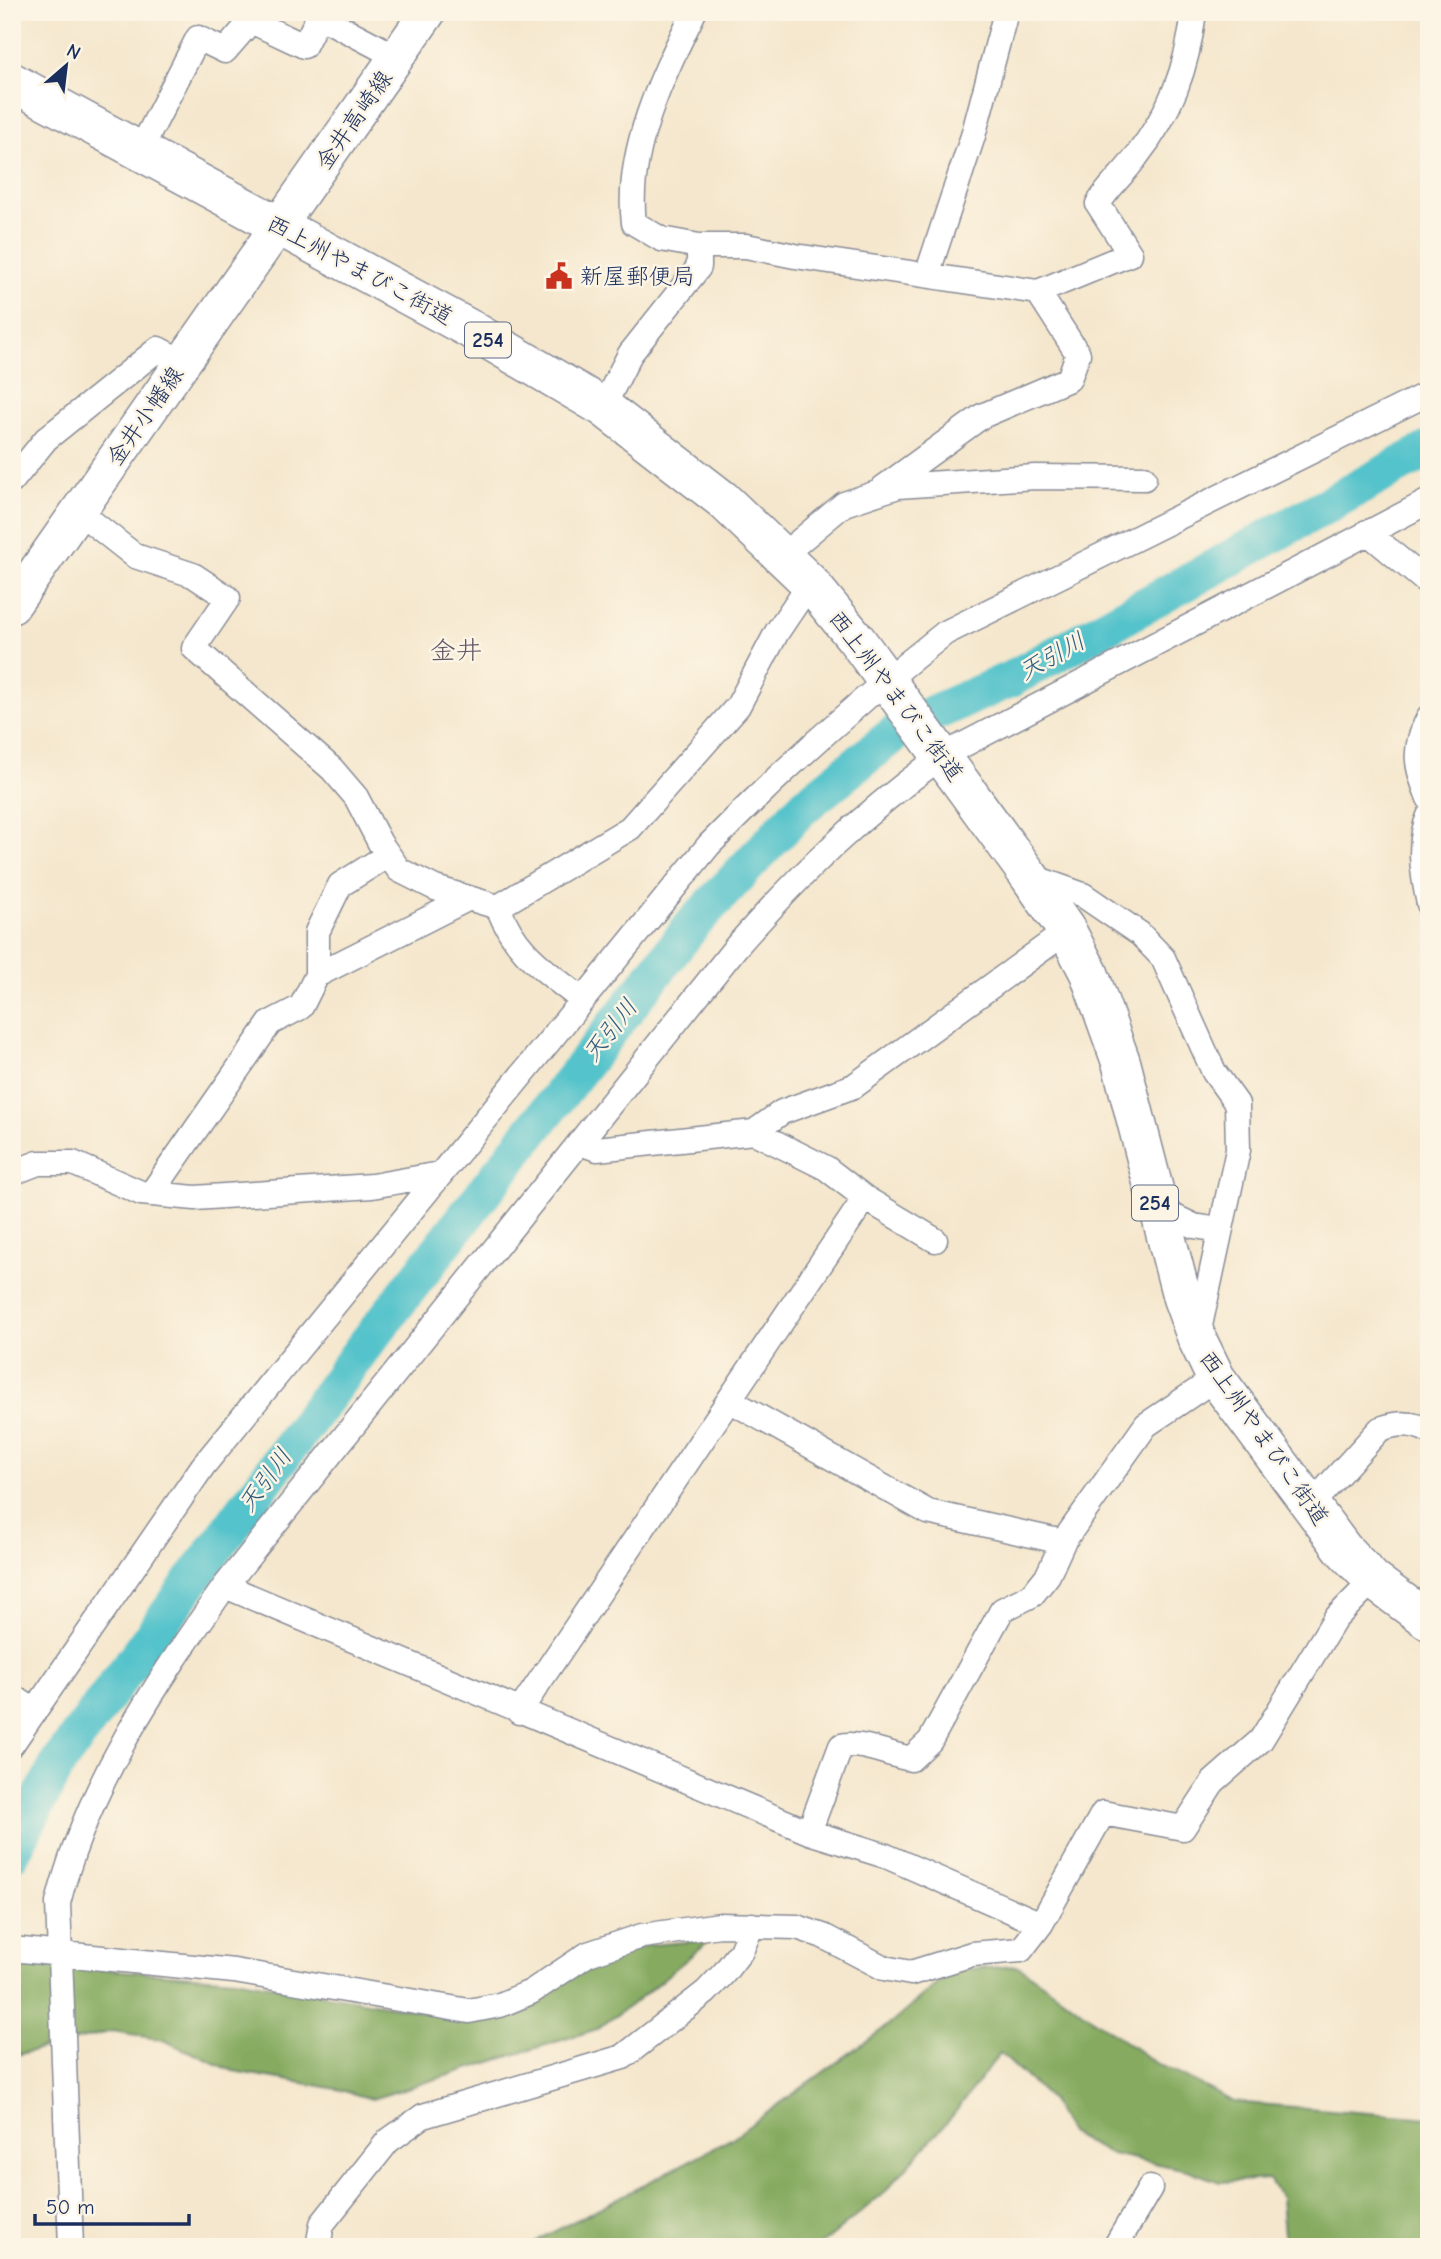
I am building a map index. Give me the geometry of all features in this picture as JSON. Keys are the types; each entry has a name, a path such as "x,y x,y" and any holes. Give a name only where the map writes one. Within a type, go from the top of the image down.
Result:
{"highway":[{"name":"西上州やまびこ街道","path":"12,82 470,329 603,407 723,500 810,583 890,685 1029,876 1066,931 1090,974 1110,1025 1156,1208 1196,1339 1216,1378 1343,1549 1373,1580 1429,1621"}],"main road":[{"name":"金井高崎線","path":"280,227 428,12"},
{"name":"金井小幡線","path":"12,606 280,227"}],"street":[{"path":"694,12 662,77 647,119 631,201 634,223 661,239 699,246 746,246 1038,292 1130,254 1098,204 1109,186 1135,159 1166,114 1189,55 1194,12"},
{"path":"927,275 973,136 1006,12"},
{"path":"140,152 198,38 225,51 251,21 304,46 319,14 397,57"},
{"path":"603,407 630,354 699,267 699,246"},
{"path":"876,493 982,416 1069,379 1078,354 1038,292"},
{"path":"12,481 46,439 158,349 183,362"},
{"path":"12,1744 203,1466 709,845 786,766 890,685 945,633 1429,393"},
{"path":"782,556 844,504 898,486 1035,477 1144,478"},
{"path":"71,2247 58,1903 70,1856 94,1798 150,1692 225,1586 736,947 796,878 879,802 939,753 1429,502"},
{"path":"78,511 135,556 193,575 228,598 194,648 332,769 356,797 399,870 435,888 498,907 629,828 738,706 777,632 810,583"},
{"path":"1367,532 1429,584"},
{"path":"1429,717 1422,731 1416,767 1429,799"},
{"path":"1429,816 1422,831 1429,904"},
{"path":"151,1194 270,1023 302,1007 317,975 317,932 340,885 388,855"},
{"path":"1029,876 1083,895 1140,934 1164,958 1214,1072 1237,1104 1238,1150 1196,1339"},
{"path":"317,975 469,898"},
{"path":"498,907 509,935 523,951 582,1000"},
{"path":"580,1143 597,1149 754,1132 782,1112 853,1086 1066,931"},
{"path":"754,1132 826,1168 864,1198 935,1240"},
{"path":"12,1173 38,1163 73,1163 141,1193 195,1198 372,1186 440,1174"},
{"path":"519,1712 731,1401 864,1198"},
{"path":"1156,1208 1194,1226 1220,1230"},
{"path":"809,1832 841,1746 854,1743 886,1755 911,1759 930,1741 1002,1610 1032,1595 1048,1575 1063,1542 1146,1425 1216,1378"},
{"path":"731,1401 928,1512 947,1519 1063,1542"},
{"path":"1310,1506 1380,1429 1396,1424 1416,1424 1429,1431"},
{"path":"15,1950 234,1970 469,2011 500,2005 531,1992 588,1954 642,1936 720,1925 797,1927 823,1936 884,1968 911,1973 972,1954 1021,1950 1041,1924 1103,1813 1183,1828 1213,1782 1261,1740 1335,1619 1373,1580"},
{"path":"225,1586 519,1712 809,1832 886,1856 1041,1924"},
{"path":"12,1696 34,1710"},
{"path":"318,2247 322,2224 388,2141 423,2116 623,2057 706,1992 741,1951 752,1925"},
{"path":"1115,2247 1150,2188"}],"green space":[{"path":"710,1940 640,1998 597,2029 372,2099 337,2089 233,2071 163,2040 113,2031 12,2056 12,1963 235,1979 477,2021 594,1961 649,1945"},
{"path":"1018,1966 1154,2062 1234,2102 1429,2118 1429,2247 1285,2247 1281,2198 1269,2179 1220,2182 1187,2170 1107,2153 1069,2133 1050,2099 1000,2053 953,2115 885,2192 818,2247 525,2247 731,2139 894,2021 953,1970"}],"waterway":[{"name":"天引川","path":"12,1853 59,1762 361,1350 694,923 803,807 904,726 1011,679 1429,449"}],"place":[{"name":"新屋郵便局","path":"559,276"}],"district":[{"name":"金井","path":"456,651"}]}
